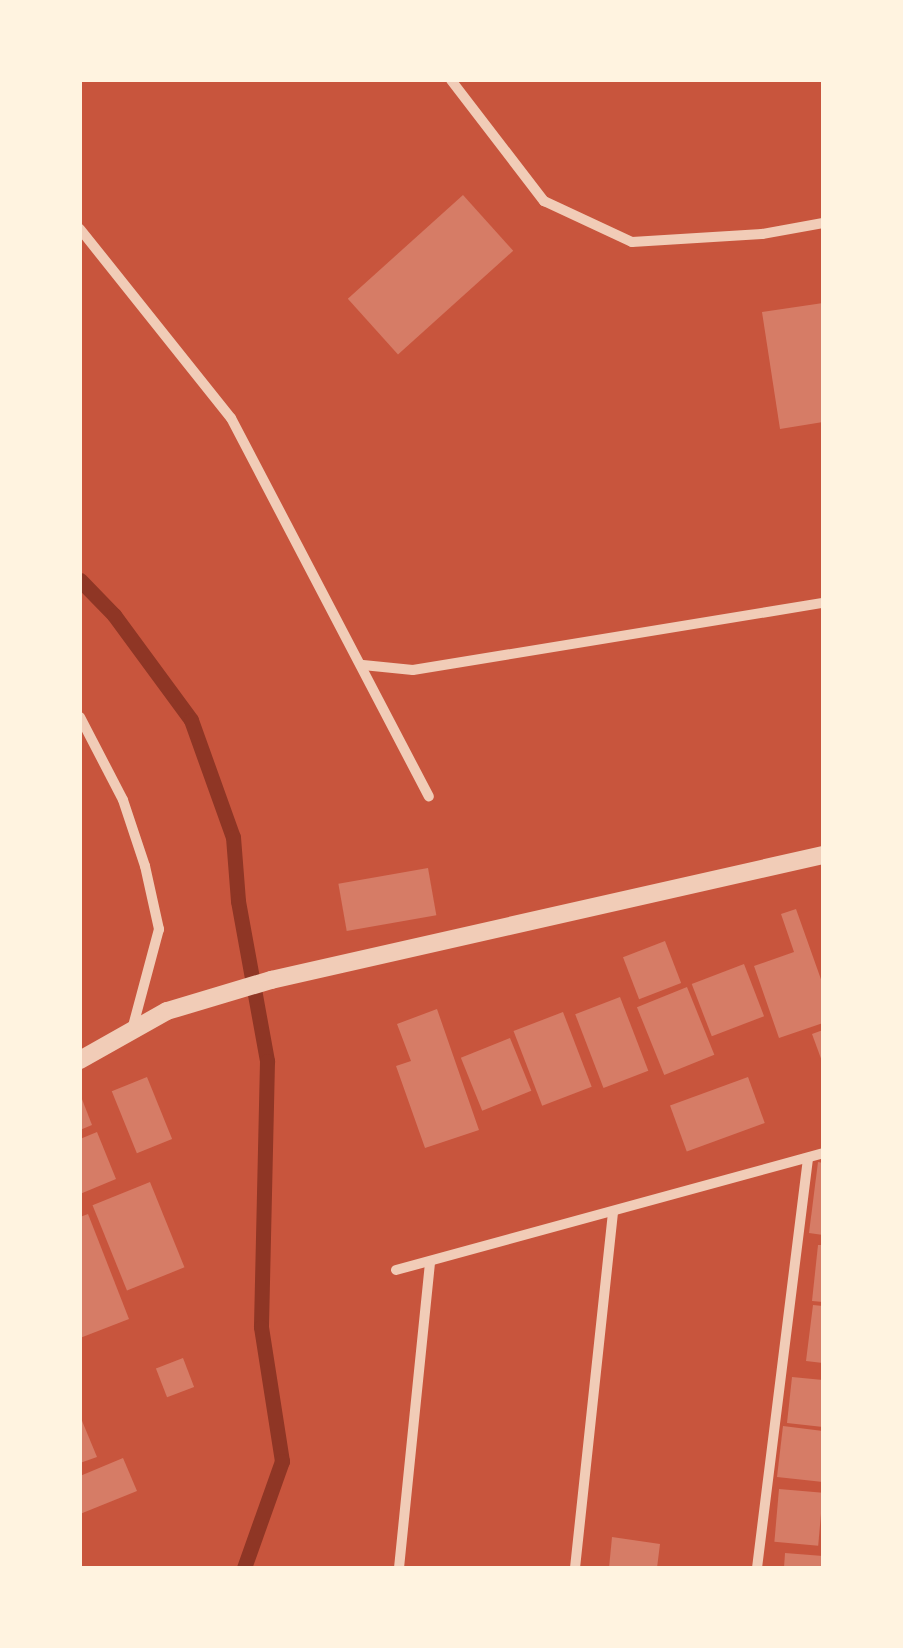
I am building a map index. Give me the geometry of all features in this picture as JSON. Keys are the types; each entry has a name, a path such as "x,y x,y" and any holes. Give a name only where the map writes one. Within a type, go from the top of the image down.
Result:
{"street":[{"path":"451,80 544,201 632,242 762,234 823,224"},
{"path":"80,228 231,418 364,664 429,796"},
{"path":"364,664 413,670 823,603"},
{"path":"80,717 123,800 145,866 159,929 132,1031"},
{"path":"80,1060 167,1011 271,980 823,855"},
{"path":"396,1270 823,1153"},
{"path":"758,1568 808,1159"},
{"path":"576,1568 614,1212"},
{"path":"400,1568 430,1262"}],"building":[{"path":"463,195 513,251 398,354 348,299"},
{"path":"823,303 823,422 780,429 762,312"},
{"path":"428,868 436,915 347,931 338,884"},
{"path":"796,909 823,985 823,1023 779,1038 754,966 794,952 781,914"},
{"path":"665,941 681,983 639,999 623,957"},
{"path":"744,964 764,1016 712,1036 692,984"},
{"path":"687,987 714,1055 664,1075 637,1007"},
{"path":"620,997 648,1071 603,1088 575,1014"},
{"path":"437,1009 479,1130 425,1148 396,1066 411,1061 397,1024"},
{"path":"563,1012 592,1087 542,1106 514,1031"},
{"path":"823,1030 823,1064 812,1034"},
{"path":"510,1038 531,1091 482,1111 461,1058"},
{"path":"147,1077 172,1139 137,1153 112,1091"},
{"path":"748,1077 765,1123 687,1151 670,1105"},
{"path":"80,1094 92,1125 80,1130"},
{"path":"97,1132 116,1179 80,1194 80,1139"},
{"path":"818,1162 823,1163 823,1235 809,1233"},
{"path":"150,1182 184,1267 127,1291 93,1205"},
{"path":"88,1214 129,1319 80,1338 80,1217"},
{"path":"818,1245 823,1245 823,1302 812,1301"},
{"path":"813,1305 823,1306 823,1363 806,1361"},
{"path":"183,1358 194,1387 167,1397 156,1368"},
{"path":"792,1377 823,1380 823,1427 787,1423"},
{"path":"80,1416 97,1457 80,1463"},
{"path":"783,1426 823,1431 823,1482 777,1477"},
{"path":"123,1458 137,1491 80,1514 80,1476"},
{"path":"779,1489 823,1493 818,1546 774,1542"},
{"path":"612,1537 660,1544 657,1568 609,1568"},
{"path":"785,1553 823,1556 823,1568 784,1568"}],"waterway":[{"path":"80,580 114,615 191,720 233,837 238,901 267,1061 261,1327 282,1461 244,1568"}]}
